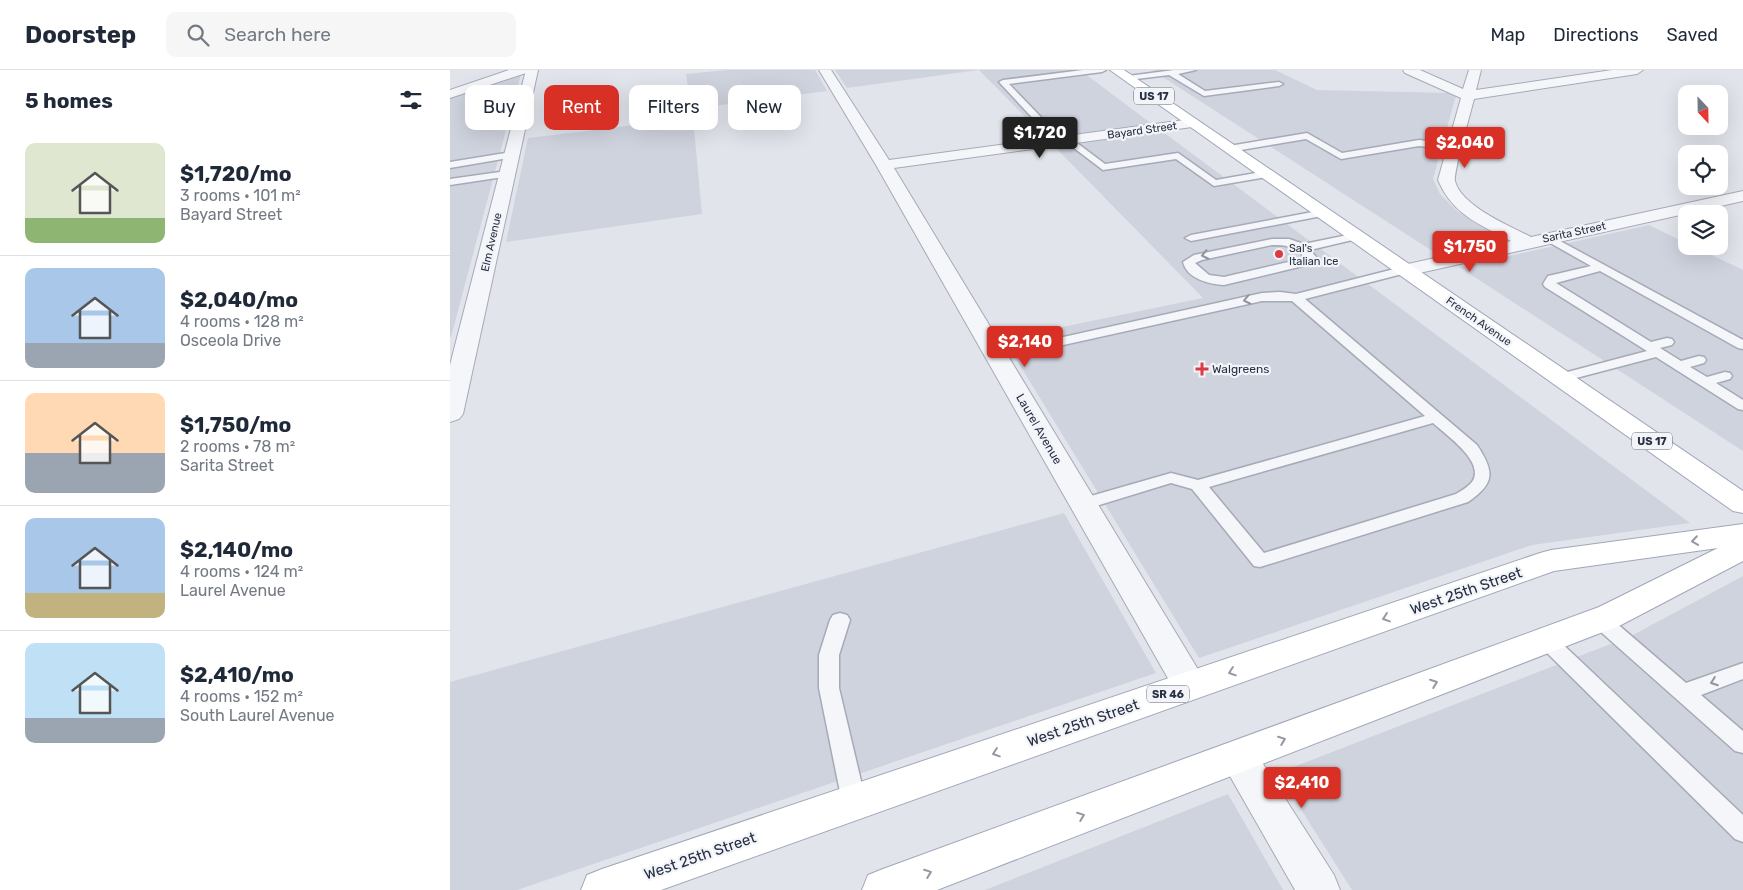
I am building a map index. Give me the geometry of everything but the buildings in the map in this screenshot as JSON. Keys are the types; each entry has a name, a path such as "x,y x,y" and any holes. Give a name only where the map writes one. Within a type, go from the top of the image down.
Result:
{"main road":[{"name":"French Avenue","path":"1122,74 1743,504"},
{"name":"West 25th Street","path":"602,890 1551,561 1743,534"},
{"path":"883,890 1600,620 1743,548"}],"street":[{"path":"451,94 522,70"},
{"name":"Elm Avenue","path":"450,414 532,70"},
{"name":"Laurel Avenue","path":"825,70 884,166 1190,686"},
{"path":"1409,70 1467,96 1637,70"},
{"path":"1475,70 1446,180 1453,195 1470,210 1526,242"},
{"name":"Bayard Street","path":"884,166 1192,123"},
{"name":"Sarita Street","path":"1406,270 1526,242 1743,196"},
{"path":"1238,757 1319,890"}],"lane":[{"path":"1102,70 1003,82 1064,140 1103,167 1178,156 1214,183 1266,174"},
{"path":"1122,74 1171,73 1192,70"},
{"path":"1171,73 1204,94 1279,84"},
{"path":"1229,148 1307,136 1341,156 1419,143 1454,147"},
{"path":"450,165 512,155"},
{"path":"450,182 507,174"},
{"path":"1191,238 1323,213"},
{"path":"1303,248 1311,258 1307,262 1216,281 1203,278 1190,266 1189,262 1198,256 1272,242 1289,242 1303,248 1357,236"},
{"path":"1549,238 1743,346"},
{"path":"1602,267 1552,279 1548,284 1743,406"},
{"path":"996,356 1262,297 1280,296 1296,298 1406,270"},
{"path":"1616,289 1634,284"},
{"path":"1571,300 1590,295"},
{"path":"1198,485 1260,561 1462,498 1476,490 1483,477 1481,462 1471,448 1296,298"},
{"path":"1641,303 1658,298"},
{"path":"1594,314 1613,309"},
{"path":"1668,318 1686,314"},
{"path":"1620,330 1640,325"},
{"path":"1696,334 1715,330"},
{"path":"1561,378 1652,350 1667,342"},
{"path":"1727,352 1743,346"},
{"path":"1678,366 1699,360"},
{"path":"1705,382 1725,376"},
{"path":"1083,504 1171,478 1198,485 1436,418"},
{"path":"840,620 829,655 829,688 854,802"},
{"path":"1600,620 1743,744"},
{"path":"1546,640 1743,831"},
{"path":"1684,692 1743,671"}],"shaded area":[{"path":"728,70 815,70 827,91 801,94 801,85 728,85 728,104 718,105 718,85 688,85 686,74"},
{"path":"835,70 979,70 847,88"},
{"path":"979,70 1080,70 1152,124 1046,138"},
{"path":"1152,70 1275,70 1317,90 1450,93 1456,95 1433,179 1440,194 1457,211 1504,239 1437,254"},
{"path":"521,74 518,85 488,85"},
{"path":"465,93 465,130 506,130 451,337 450,337 450,98"},
{"path":"629,126 629,130 694,130 702,214 506,242 528,138 594,130 619,130 619,127"},
{"path":"1163,132 1690,523 1532,545 1199,658 1004,339 1203,298 1055,147"},
{"path":"1649,225 1678,239 1678,255 1712,255 1743,270 1743,451 1459,267"},
{"path":"1064,513 1156,673 517,890 450,890 450,682"},
{"path":"1743,576 1743,890 1352,890 1278,773 1631,636"},
{"path":"1228,794 1283,890 985,890"}],"place":[{"name":"Sal's Italian Ice","path":"1279,254"},
{"name":"Walgreens","path":"1202,369"}]}
